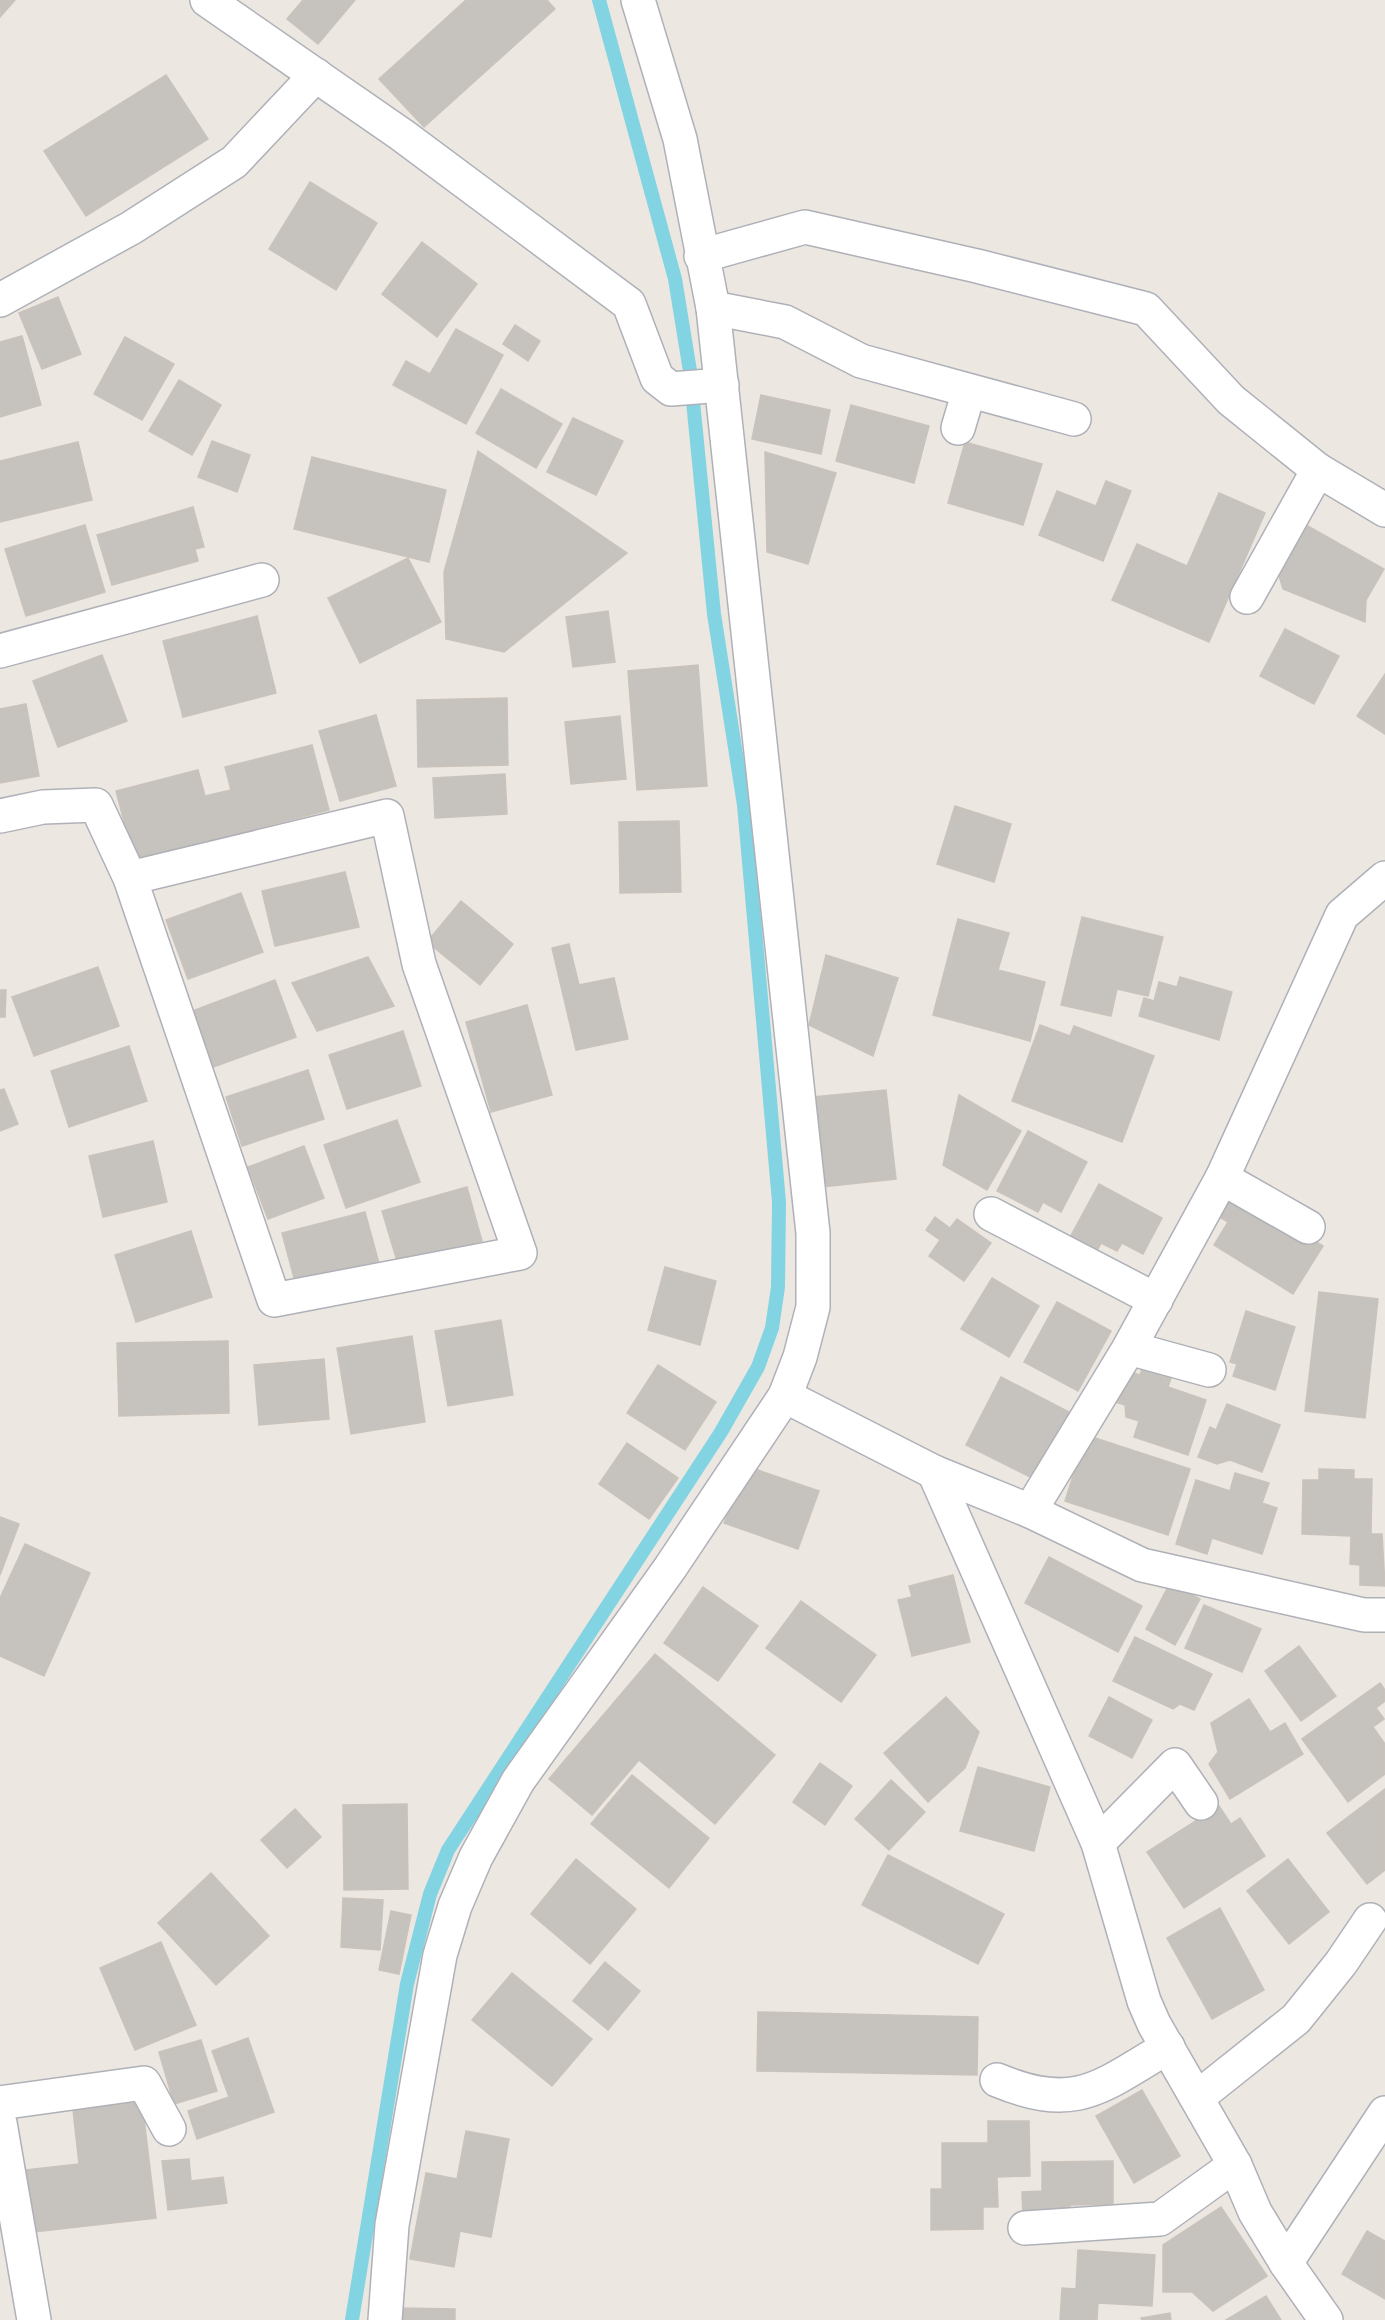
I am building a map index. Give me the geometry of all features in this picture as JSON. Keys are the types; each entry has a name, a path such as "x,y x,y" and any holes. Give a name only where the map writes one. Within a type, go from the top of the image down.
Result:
{"street":[{"path":"207,0 402,135 629,304 657,378 671,389 715,387"},
{"path":"385,2320 392,2225 440,1956 455,1906 476,1857 518,1781 670,1568 785,1396 813,1307 813,1233 715,387 714,308 701,256 680,139 638,0"},
{"path":"0,300 131,228 234,162 315,75"},
{"path":"701,256 805,227 977,266 1146,309 1231,400 1318,470 1385,510"},
{"path":"714,308 785,322 861,361 1074,419"},
{"path":"958,428 969,392"},
{"path":"1247,597 1318,470"},
{"path":"0,651 262,580"},
{"path":"0,816 43,807 96,805 130,878 274,1300 520,1253 419,964 387,816 130,878"},
{"path":"1030,1511 1129,1347 1222,1178 1342,915 1385,878"},
{"path":"1222,1178 1308,1227"},
{"path":"991,1214 1156,1300"},
{"path":"1129,1347 1209,1370"},
{"path":"785,1396 934,1472 1030,1511 1142,1565 1364,1616 1385,1615"},
{"path":"934,1472 1098,1844 1144,2001 1154,2024 1235,2165 1255,2212 1286,2263 1326,2320"},
{"path":"1098,1844 1175,1765 1201,1803"},
{"path":"1198,2097 1296,2019 1341,1964 1370,1920"},
{"path":"998,2080 1029,2093 1048,2096 1090,2091 1168,2047"},
{"path":"0,2103 144,2083 169,2129"},
{"path":"1286,2263 1385,2113"},
{"path":"0,2123 34,2320"},
{"path":"1025,2228 1160,2219 1235,2165"}],"building":[{"path":"0,0 15,0 0,17"},
{"path":"303,0 355,0 318,44 287,19"},
{"path":"466,0 547,0 555,9 424,127 379,79"},
{"path":"166,75 208,139 86,216 44,151"},
{"path":"310,182 377,223 336,290 269,249"},
{"path":"422,242 477,284 437,337 382,294"},
{"path":"58,297 81,354 42,369 19,313"},
{"path":"515,325 540,341 528,361 503,344"},
{"path":"456,329 503,355 466,424 393,385 406,361 430,374"},
{"path":"22,336 41,405 0,417 0,342"},
{"path":"125,337 174,364 142,420 94,394"},
{"path":"179,380 221,405 192,455 149,431"},
{"path":"501,389 562,424 536,468 476,433"},
{"path":"761,395 830,410 821,454 752,439"},
{"path":"851,405 929,426 914,483 836,461"},
{"path":"573,418 623,441 596,495 547,472"},
{"path":"212,441 250,455 237,492 198,477"},
{"path":"78,442 92,500 0,522 0,461"},
{"path":"965,442 1042,464 1023,525 948,503"},
{"path":"478,451 627,553 504,652 446,639 444,572"},
{"path":"765,452 836,473 808,564 767,552"},
{"path":"312,457 446,490 429,562 294,529"},
{"path":"1106,481 1131,491 1103,561 1039,535 1057,491 1096,506"},
{"path":"1219,493 1265,513 1209,642 1112,600 1137,544 1187,566"},
{"path":"193,507 204,547 195,549 198,561 112,585 97,535"},
{"path":"1299,521 1384,569 1366,600 1365,622 1283,589 1275,562"},
{"path":"85,525 105,592 26,616 5,549"},
{"path":"408,558 441,622 360,663 328,598"},
{"path":"608,611 615,662 573,667 566,617"},
{"path":"257,616 276,693 183,717 163,641"},
{"path":"1285,629 1339,656 1314,704 1260,676"},
{"path":"102,655 127,721 58,747 33,681"},
{"path":"698,665 707,786 637,790 628,671"},
{"path":"1385,674 1385,734 1357,716"},
{"path":"507,698 508,765 418,767 417,700"},
{"path":"26,704 39,776 0,783 0,709"},
{"path":"376,715 396,786 340,801 319,731"},
{"path":"620,716 626,779 571,784 565,722"},
{"path":"312,745 329,810 134,860 116,791 198,770 205,796 231,790 225,767"},
{"path":"505,774 507,814 435,818 433,778"},
{"path":"955,806 1011,824 994,882 937,864"},
{"path":"679,821 681,892 620,893 619,822"},
{"path":"345,872 359,927 275,946 262,891"},
{"path":"241,893 263,952 188,979 166,920"},
{"path":"461,901 513,944 480,985 427,942"},
{"path":"1082,917 1163,937 1148,996 1117,989 1111,1016 1061,1005"},
{"path":"958,919 1009,933 998,970 1045,982 1030,1041 933,1015"},
{"path":"569,944 579,985 614,978 628,1039 576,1050 552,948"},
{"path":"826,955 898,978 873,1056 809,1025"},
{"path":"368,957 394,1006 317,1031 292,983"},
{"path":"98,967 119,1026 34,1056 12,997"},
{"path":"1180,977 1232,992 1219,1040 1139,1016 1144,998 1154,1001 1159,982 1177,987"},
{"path":"275,980 296,1037 208,1069 187,1013"},
{"path":"0,990 6,990 5,1017 0,1017"},
{"path":"527,1005 552,1095 491,1112 466,1022"},
{"path":"1040,1025 1070,1036 1074,1026 1154,1056 1122,1142 1012,1101"},
{"path":"403,1031 421,1086 347,1109 329,1055"},
{"path":"129,1046 147,1101 69,1127 51,1071"},
{"path":"308,1070 324,1119 242,1146 226,1097"},
{"path":"4,1089 18,1124 0,1131 0,1090"},
{"path":"886,1090 896,1179 822,1187 813,1097"},
{"path":"959,1095 1021,1131 987,1190 943,1165"},
{"path":"397,1120 420,1182 346,1208 324,1145"},
{"path":"1028,1131 1087,1162 1061,1212 1043,1202 1038,1212 997,1191"},
{"path":"153,1141 167,1202 103,1217 89,1156"},
{"path":"304,1146 324,1198 268,1219 248,1167"},
{"path":"1099,1184 1162,1218 1143,1254 1122,1243 1117,1251 1101,1243 1095,1255 1068,1241"},
{"path":"467,1187 482,1241 398,1264 382,1211"},
{"path":"1225,1199 1244,1210 1251,1200 1323,1246 1293,1294 1214,1245 1228,1222 1216,1215"},
{"path":"365,1212 380,1267 297,1289 282,1233"},
{"path":"935,1217 950,1228 957,1219 991,1243 964,1281 929,1256 940,1240 926,1230"},
{"path":"191,1231 212,1297 136,1322 115,1255"},
{"path":"665,1267 716,1281 700,1345 648,1330"},
{"path":"992,1278 1039,1306 1009,1357 961,1329"},
{"path":"1319,1292 1378,1299 1365,1418 1305,1411"},
{"path":"1057,1302 1111,1331 1078,1391 1024,1362"},
{"path":"1246,1311 1295,1327 1275,1390 1233,1376 1237,1364 1230,1362"},
{"path":"501,1320 513,1395 448,1406 435,1331"},
{"path":"412,1336 425,1422 351,1434 337,1348"},
{"path":"228,1341 229,1413 119,1416 117,1343"},
{"path":"324,1359 329,1419 259,1425 254,1365"},
{"path":"658,1365 716,1402 685,1450 627,1413"},
{"path":"1122,1369 1140,1375 1142,1369 1171,1378 1168,1387 1206,1400 1188,1455 1134,1437 1139,1421 1126,1417 1125,1405 1112,1401"},
{"path":"1001,1377 1075,1415 1040,1482 966,1445"},
{"path":"1227,1404 1280,1425 1262,1472 1230,1460 1217,1464 1198,1457 1210,1427 1216,1430"},
{"path":"1086,1435 1190,1469 1168,1535 1065,1501"},
{"path":"627,1443 678,1478 649,1519 599,1484"},
{"path":"746,1466 819,1491 798,1549 724,1523"},
{"path":"1319,1469 1354,1470 1354,1479 1372,1479 1371,1534 1382,1534 1385,1586 1360,1585 1360,1565 1350,1564 1351,1536 1302,1534 1303,1480 1319,1480"},
{"path":"1235,1473 1269,1483 1262,1503 1277,1508 1262,1554 1212,1538 1207,1554 1176,1544 1196,1480 1230,1491"},
{"path":"0,1517 19,1524 0,1575"},
{"path":"25,1544 90,1573 44,1676 0,1656 0,1598"},
{"path":"1049,1557 1142,1606 1118,1652 1025,1603"},
{"path":"953,1575 970,1642 912,1656 898,1600 912,1597 909,1586"},
{"path":"1170,1583 1200,1599 1175,1645 1146,1629"},
{"path":"703,1587 758,1626 718,1681 664,1643"},
{"path":"801,1601 876,1655 841,1702 766,1648"},
{"path":"1204,1605 1261,1629 1242,1672 1185,1648"},
{"path":"1135,1637 1212,1674 1194,1710 1180,1704 1173,1709 1113,1681"},
{"path":"1299,1646 1336,1696 1301,1721 1265,1671"},
{"path":"655,1654 775,1755 715,1824 639,1760 592,1815 549,1779"},
{"path":"1380,1683 1385,1690 1385,1701 1376,1708 1384,1719 1373,1727 1385,1744 1385,1774 1348,1802 1302,1739"},
{"path":"946,1697 979,1732 965,1768 928,1802 884,1753"},
{"path":"1109,1697 1152,1720 1132,1758 1089,1736"},
{"path":"1249,1699 1270,1732 1285,1723 1303,1754 1230,1799 1209,1764 1218,1752 1211,1723"},
{"path":"820,1763 852,1786 825,1825 793,1802"},
{"path":"978,1767 1050,1787 1034,1851 960,1831"},
{"path":"632,1775 709,1838 669,1888 591,1824"},
{"path":"891,1780 925,1812 889,1850 855,1819"},
{"path":"1385,1789 1385,1870 1367,1884 1327,1833"},
{"path":"407,1804 408,1889 344,1890 343,1805"},
{"path":"1219,1806 1231,1824 1240,1818 1265,1856 1184,1908 1147,1852"},
{"path":"295,1809 321,1837 287,1868 261,1840"},
{"path":"888,1855 1004,1914 978,1964 862,1905"},
{"path":"576,1859 636,1909 590,1964 531,1914"},
{"path":"1288,1859 1329,1912 1289,1944 1247,1891"},
{"path":"211,1873 269,1936 216,1985 158,1923"},
{"path":"343,1898 383,1900 380,1950 341,1947"},
{"path":"1220,1908 1264,1990 1212,2019 1167,1938"},
{"path":"391,1911 411,1915 399,1974 379,1970"},
{"path":"161,1942 196,2025 135,2050 100,1968"},
{"path":"605,1962 640,1991 608,2030 573,2001"},
{"path":"512,1973 592,2039 552,2086 472,2020"},
{"path":"758,2012 978,2017 977,2075 757,2071"},
{"path":"248,2038 274,2112 197,2139 188,2111 229,2097 212,2051"},
{"path":"201,2040 217,2091 174,2104 159,2052"},
{"path":"1142,2090 1180,2156 1134,2183 1096,2116"},
{"path":"142,2102 156,2218 34,2232 26,2170 79,2164 73,2110"},
{"path":"988,2121 1029,2121 1030,2176 997,2177 998,2207 983,2207 983,2229 931,2230 931,2189 942,2189 942,2143 988,2143"},
{"path":"466,2131 509,2139 491,2237 460,2231 454,2267 410,2259 426,2173 457,2179"},
{"path":"189,2159 191,2181 223,2177 227,2203 168,2210 162,2161"},
{"path":"1113,2161 1113,2204 1070,2205 1071,2218 1023,2219 1022,2192 1042,2191 1042,2162"},
{"path":"1221,2207 1267,2276 1213,2311 1192,2292 1163,2292 1163,2245"},
{"path":"1367,2231 1385,2241 1385,2299 1342,2274"},
{"path":"1078,2250 1155,2255 1152,2306 1098,2303 1097,2320 1060,2320 1062,2288 1076,2289"},
{"path":"1266,2296 1281,2320 1226,2320"},
{"path":"400,2308 455,2309 455,2320 400,2320"},
{"path":"1170,2313 1171,2320 1142,2320 1141,2318"}],"waterway":[{"path":"352,2320 407,1984 430,1894 448,1850 721,1432 758,1367 772,1328 778,1287 779,1202 744,805 714,614 690,371 675,279 599,0"}]}
